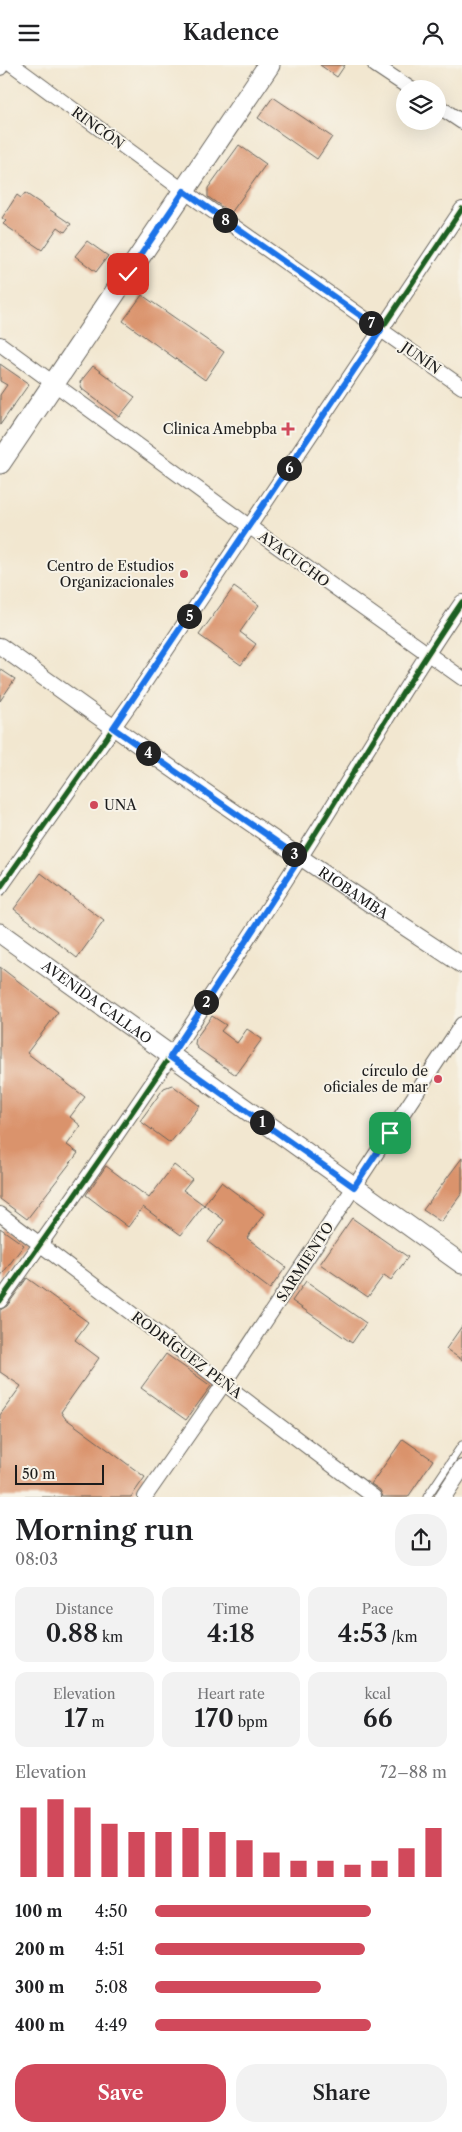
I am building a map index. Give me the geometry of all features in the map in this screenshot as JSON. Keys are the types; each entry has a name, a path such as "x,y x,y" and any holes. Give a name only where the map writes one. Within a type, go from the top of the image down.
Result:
{"main road":[{"path":"0,463 269,65"},
{"name":"AVENIDA CALLAO","path":"0,933 170,1057 462,1264"}],"street":[{"name":"RINCÓN","path":"13,65 184,191"},
{"path":"375,65 398,80"},
{"path":"446,111 462,122"},
{"name":"JUNÍN","path":"184,191 462,387"},
{"path":"0,888 113,728 250,527 462,209"},
{"name":"AYACUCHO","path":"0,344 250,527 462,678"},
{"path":"0,1301 41,1245 170,1057 300,858 426,654 462,602"},
{"name":"RIOBAMBA","path":"0,646 113,728 300,858 462,965"},
{"name":"SARMIENTO","path":"145,1497 225,1382 462,1024"},
{"name":"RODRÍGUEZ PEÑA","path":"0,1214 225,1382 374,1497"},
{"path":"443,1497 462,1468"}],"lane":[{"path":"427,1497 462,1445"}],"building":[{"path":"320,65 345,65 337,77"},
{"path":"273,97 332,137 317,159 258,118"},
{"path":"239,145 266,164 231,213 208,197 208,188"},
{"path":"25,193 71,224 65,232 58,227 42,250 3,224 6,221 2,218 17,195 21,198"},
{"path":"87,241 108,256 96,272 75,256"},
{"path":"142,295 224,352 205,380 123,321"},
{"path":"0,364 29,384 0,425 0,395 7,385 0,381"},
{"path":"93,366 135,397 119,417 82,389 80,382"},
{"path":"234,587 259,605 240,632 256,644 241,665 199,635"},
{"path":"0,669 15,679 0,701"},
{"path":"41,873 104,921 77,958 14,909"},
{"path":"0,967 58,1012 27,1053 85,1097 70,1117 81,1126 67,1145 78,1153 27,1219 0,1199"},
{"path":"212,1016 226,1025 221,1031 237,1043 247,1029 262,1039 236,1075 197,1048 195,1044 196,1038"},
{"path":"172,1085 200,1106 170,1143 140,1121 164,1088"},
{"path":"462,1158 462,1193 441,1222 423,1210"},
{"path":"174,1165 192,1179 183,1190 204,1205 181,1235 143,1207 128,1227 86,1195 106,1166 149,1198"},
{"path":"221,1182 264,1214 247,1238 286,1267 270,1289 208,1242 224,1220 204,1205"},
{"path":"352,1218 408,1257 391,1280 384,1275 368,1297 320,1264"},
{"path":"0,1228 24,1245 0,1277"},
{"path":"27,1278 88,1322 75,1340 99,1358 61,1412 65,1418 145,1477 131,1497 0,1497 0,1415 21,1386 0,1372 0,1310 7,1306"},
{"path":"306,1281 366,1323 352,1343 292,1301"},
{"path":"462,1326 462,1360 446,1349"},
{"path":"166,1354 211,1386 186,1420 141,1388"},
{"path":"403,1439 433,1460 408,1497 383,1497 380,1490 371,1484"}],"cycle path":[{"path":"0,888 133,700 462,209"},
{"path":"0,1301 115,1137 227,971 420,665 462,602"}],"place":[{"name":"Clinica Amebpba","path":"288,429"},
{"name":"Centro de Estudios Organizacionales","path":"184,574"},
{"name":"UNA","path":"94,805"},
{"name":"círculo de oficiales de mar","path":"438,1079"}],"route":[{"path":"128,274 184,191 381,330 113,728 300,858 170,1057 354,1187 390,1133"}]}
